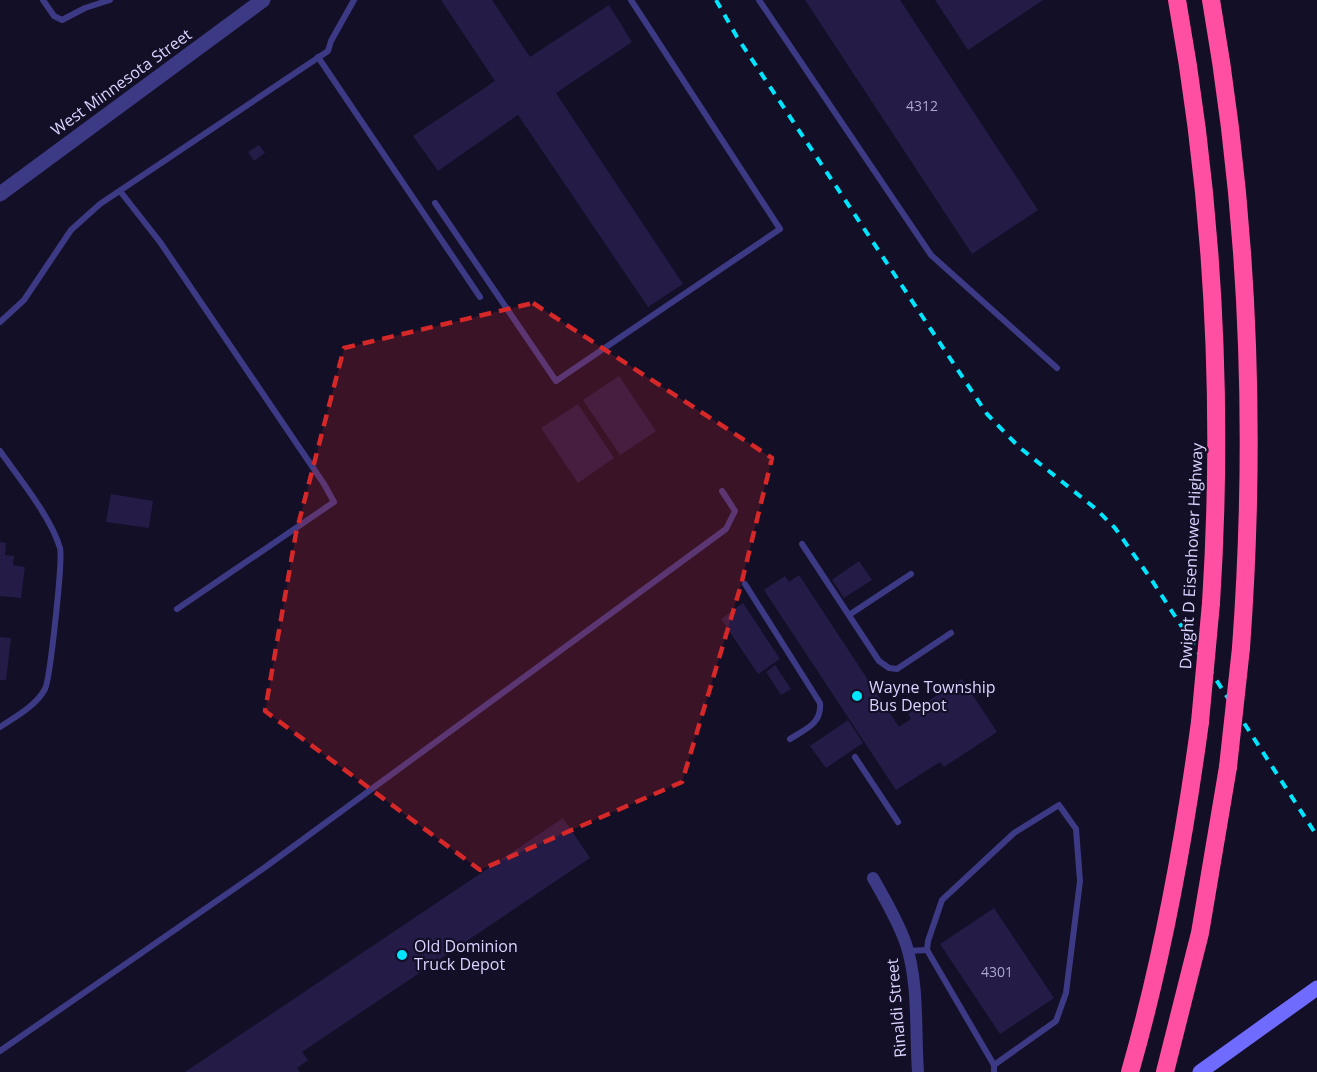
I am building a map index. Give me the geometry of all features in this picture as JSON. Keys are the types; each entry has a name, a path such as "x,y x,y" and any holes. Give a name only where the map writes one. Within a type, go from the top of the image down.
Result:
{"highway":[{"name":"Dwight D Eisenhower Highway","path":"1130,1072 1158,970 1185,826 1200,722 1211,603 1216,464 1212,283 1196,120 1177,0"},
{"path":"1165,1072 1202,922 1228,767 1241,648 1250,496 1248,325 1234,160 1211,0"}],"main road":[{"path":"1200,1072 1317,988"}],"street":[{"name":"West Minnesota Street","path":"0,194 263,0"},
{"name":"Rinaldi Street","path":"873,878 892,912 908,951 914,990 918,1072"}],"lane":[{"path":"43,0 54,16 62,20 85,8 110,0"},
{"path":"0,322 24,300 71,230 100,204 120,190 328,51 331,41 354,0"},
{"path":"435,203 556,381 780,229 631,0"},
{"path":"759,0 931,255 1057,368"},
{"path":"318,57 480,297"},
{"path":"120,190 160,242 324,484 333,502 177,609"},
{"path":"0,450 48,522 60,549 61,571 46,688 30,707 0,728"},
{"path":"0,1051 264,868 726,529 735,511 722,491"},
{"path":"802,544 879,661 889,668 897,669 951,633"},
{"path":"849,615 911,574"},
{"path":"744,584 820,703 821,713 818,720 790,739"},
{"path":"855,757 898,822"},
{"path":"1059,805 1076,829 1080,881 1066,993 1056,1021 994,1069 927,950 928,941 942,900 1014,833 1059,805"},
{"path":"908,951 927,950"}],"highlighted area":[{"path":"533,303 772,458 741,585 682,782 480,870 265,711 296,533 344,348"}],"building":[{"path":"441,0 492,0 530,57 609,5 632,42 556,93 683,284 648,307 518,115 438,171 413,136 495,81"},
{"path":"805,0 900,0 1038,210 972,254"},
{"path":"935,0 1043,0 968,50"},
{"path":"259,145 265,153 254,161 248,152"},
{"path":"619,376 656,431 620,455 583,400"},
{"path":"578,404 614,458 578,483 541,428"},
{"path":"111,494 153,501 149,528 106,522"},
{"path":"0,542 6,543 5,555 14,556 13,565 25,567 21,598 0,596"},
{"path":"859,561 872,580 844,598 832,580"},
{"name":"Wayne Township Bus Depot","path":"799,575 899,727 911,719 908,714 962,679 997,732 944,767 940,762 896,790 764,590 785,576 789,582"},
{"path":"743,603 780,659 758,674 721,619"},
{"path":"0,637 11,638 6,680 0,680"},
{"path":"775,665 791,689 781,695 766,672"},
{"path":"848,720 863,743 826,768 810,746"},
{"name":"Old Dominion Truck Depot","path":"563,818 590,858 302,1052 308,1060 297,1068 300,1072 185,1072"},
{"path":"994,908 1054,998 1000,1034 940,944"}],"railway":[{"path":"716,0 737,37 987,414 1019,447 1096,509 1115,528 1151,579 1317,836"}],"place":[{"name":"Wayne Township Bus Depot","path":"857,696"},
{"name":"Old Dominion Truck Depot","path":"402,955"}]}
